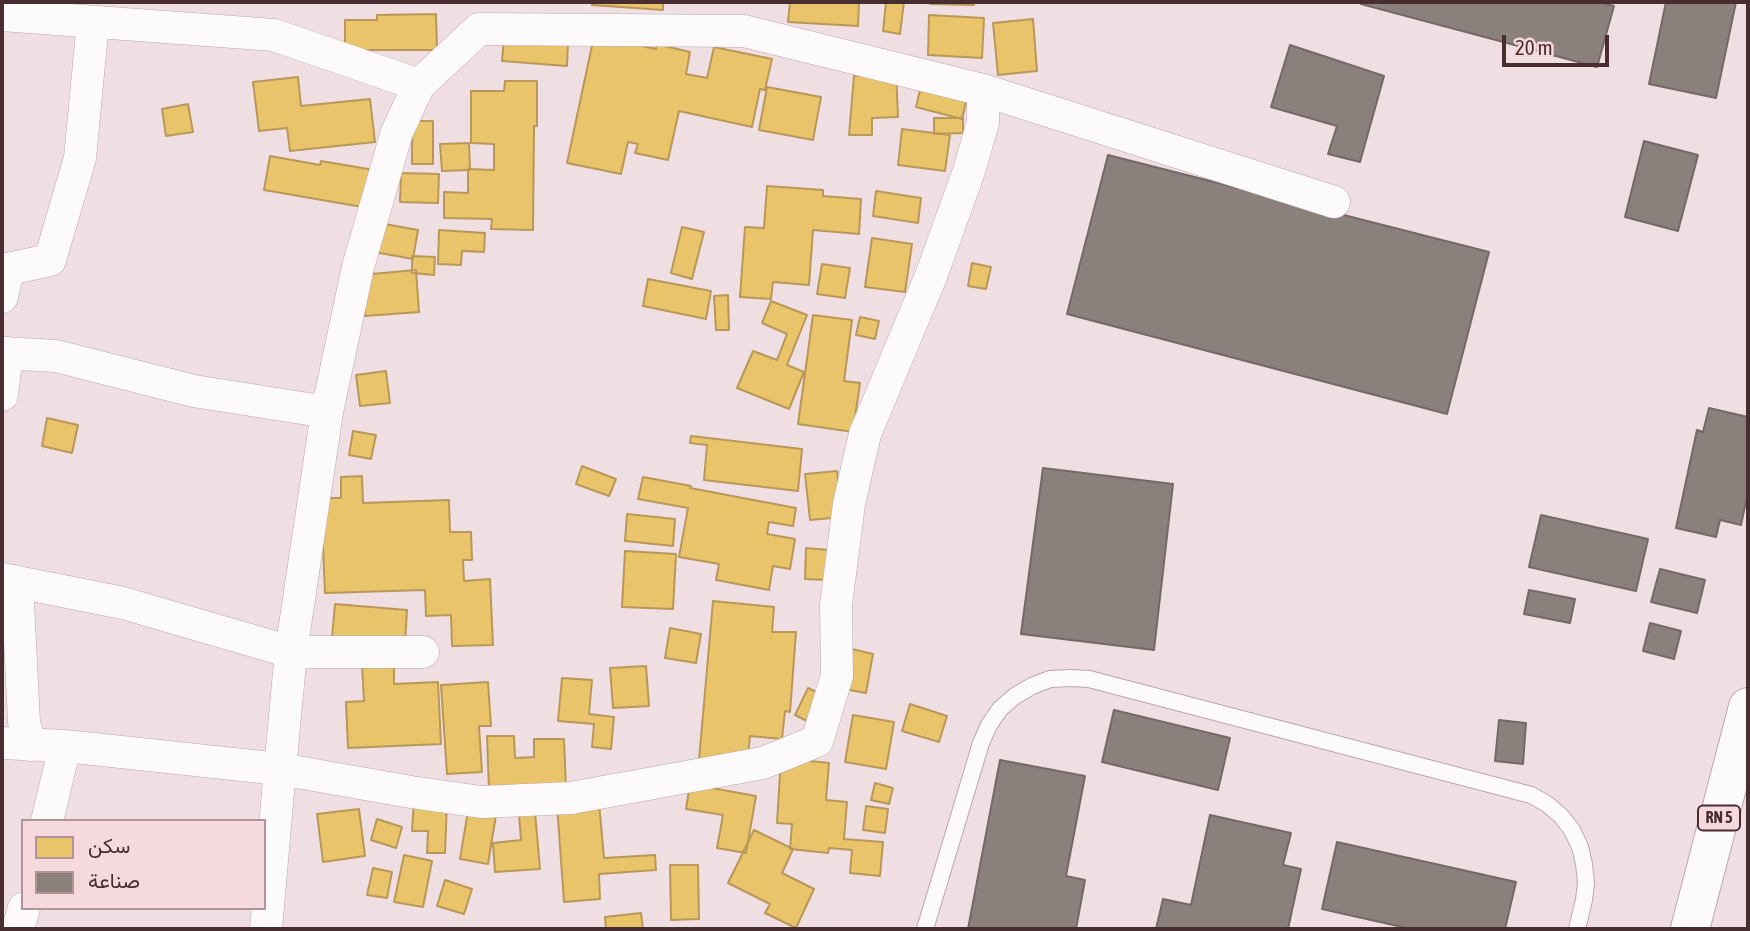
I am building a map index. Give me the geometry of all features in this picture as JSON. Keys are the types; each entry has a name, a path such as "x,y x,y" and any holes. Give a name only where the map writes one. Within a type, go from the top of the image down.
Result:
{"main road":[{"name":"RN 5","path":"1690,929 1748,707"}],"street":[{"path":"2,15 274,35 419,85"},
{"path":"4,278 50,260 80,158 93,22"},
{"path":"266,929 291,652 327,412 358,267 397,132 419,85 479,29 744,31 983,90 1334,202"},
{"path":"423,652 291,652 123,603 9,580 24,722 16,744 65,746 280,769 481,802 571,797 763,763 817,741 837,677 836,605 849,504 865,434 931,276 969,171 983,122 983,90"},
{"path":"2,395 5,353 56,356 194,391 327,412"},
{"path":"47,819 65,746"},
{"path":"18,929 23,910"}],"lane":[{"path":"925,929 981,743 989,725 1000,709 1023,691 1050,679 1070,678 1089,679 1531,795 1561,816 1580,847 1586,883 1577,929"}],"building: سكن":[{"path":"592,2 663,2 663,10 592,5"},
{"path":"790,2 859,2 858,26 788,22"},
{"path":"886,2 904,2 900,34 883,31"},
{"path":"974,2 974,5 930,4"},
{"path":"436,14 437,50 345,50 345,20 377,20 377,15"},
{"path":"929,15 984,18 982,58 928,55"},
{"path":"1033,19 1037,71 998,75 993,23"},
{"path":"594,36 656,49 656,44 690,52 686,74 707,78 714,47 772,59 765,90 760,89 752,127 679,111 668,160 635,153 638,144 628,142 621,174 567,163"},
{"path":"504,38 568,42 567,66 502,61"},
{"path":"896,70 898,117 872,118 872,135 849,135 854,76"},
{"path":"298,77 301,106 370,99 375,142 290,151 287,128 259,131 253,82"},
{"path":"505,81 537,81 533,230 491,229 492,219 444,218 444,192 468,193 468,169 494,170 494,144 471,143 471,91 504,91"},
{"path":"921,86 967,98 962,119 916,107"},
{"path":"767,87 821,97 813,140 759,130"},
{"path":"188,104 193,132 166,136 162,109"},
{"path":"934,118 963,118 963,133 934,134"},
{"path":"412,121 433,121 433,164 412,164"},
{"path":"902,129 950,135 945,171 898,165"},
{"path":"469,143 470,170 442,171 440,144"},
{"path":"270,156 320,165 321,161 374,170 368,208 264,190"},
{"path":"401,173 439,174 438,203 400,202"},
{"path":"767,186 823,190 823,196 861,199 859,234 813,230 809,285 773,282 771,299 740,297 745,227 764,228"},
{"path":"876,191 921,198 918,223 873,216"},
{"path":"379,223 418,230 413,259 374,252"},
{"path":"682,227 704,232 692,279 671,273"},
{"path":"439,230 485,233 484,252 462,251 461,265 438,264"},
{"path":"872,238 912,244 905,292 865,287"},
{"path":"412,256 435,257 434,275 412,273"},
{"path":"972,263 991,267 986,289 968,286"},
{"path":"822,264 850,268 845,298 817,294"},
{"path":"416,270 419,312 365,316 361,275"},
{"path":"648,279 711,291 706,319 643,306"},
{"path":"728,295 729,330 716,330 714,296"},
{"path":"771,301 807,315 787,365 804,372 789,409 737,388 753,351 777,360 787,334 762,323"},
{"path":"813,315 852,320 844,381 860,383 853,432 798,424"},
{"path":"860,317 879,321 875,339 856,335"},
{"path":"386,371 390,403 360,406 356,375"},
{"path":"47,418 78,425 72,453 42,446"},
{"path":"353,431 376,435 371,459 349,455"},
{"path":"691,436 802,449 798,491 704,480 707,445 690,443"},
{"path":"582,466 616,479 609,496 576,484"},
{"path":"837,471 842,517 810,520 805,474"},
{"path":"362,476 363,503 449,500 450,532 471,532 472,560 463,560 464,581 490,579 493,645 452,646 451,615 426,616 425,590 325,593 321,498 341,498 341,477"},
{"path":"643,477 796,508 793,526 769,522 767,534 795,539 790,569 773,566 769,590 716,580 719,564 679,557 688,508 638,499"},
{"path":"627,514 675,519 673,546 625,541"},
{"path":"806,548 829,550 827,580 805,579"},
{"path":"625,551 676,554 673,609 622,607"},
{"path":"713,601 774,607 772,632 796,632 790,712 785,711 782,739 750,736 747,765 699,760"},
{"path":"335,604 407,610 405,643 332,637"},
{"path":"670,628 701,634 696,663 665,658"},
{"path":"852,649 873,654 866,693 844,689"},
{"path":"394,663 394,684 438,682 441,744 348,748 346,702 364,701 362,665"},
{"path":"646,666 649,706 613,708 610,668"},
{"path":"562,678 592,680 589,714 614,717 611,749 592,747 594,724 558,721"},
{"path":"488,682 491,726 479,726 482,772 447,774 441,685"},
{"path":"808,688 828,698 815,725 795,715"},
{"path":"910,704 947,716 939,742 902,731"},
{"path":"853,715 894,722 886,769 845,762"},
{"path":"487,736 514,736 515,758 534,757 534,739 564,739 566,788 489,790"},
{"path":"781,758 829,763 826,800 847,802 844,839 883,842 880,876 850,873 852,850 829,848 828,853 790,849 792,824 777,823"},
{"path":"875,783 893,788 889,804 871,800"},
{"path":"690,784 756,796 746,853 717,848 723,815 686,809"},
{"path":"414,800 447,802 445,853 427,853 428,831 412,831"},
{"path":"599,802 604,858 655,855 656,870 599,874 600,899 564,902 557,805"},
{"path":"866,806 888,809 885,833 863,830"},
{"path":"359,809 365,856 323,862 317,814"},
{"path":"468,811 496,815 488,864 460,859"},
{"path":"535,812 540,869 495,872 493,843 521,840 519,814"},
{"path":"377,819 402,827 396,848 371,840"},
{"path":"754,830 793,849 782,873 814,889 796,928 765,913 770,904 728,883"},
{"path":"404,855 432,861 423,907 394,902"},
{"path":"670,865 698,865 699,919 671,920"},
{"path":"373,868 392,872 387,898 367,895"},
{"path":"445,880 472,889 464,914 437,906"},
{"path":"641,913 643,929 606,929 605,917"}],"building: صناعة":[{"path":"1599,2 1614,6 1597,67 1361,4"},
{"path":"1666,2 1736,2 1716,98 1649,84"},
{"path":"1290,45 1384,76 1360,162 1328,154 1337,126 1271,107"},
{"path":"1644,141 1698,155 1678,231 1625,217"},
{"path":"1108,155 1489,252 1447,414 1067,314"},
{"path":"1709,408 1748,417 1748,492 1741,525 1720,520 1716,537 1676,528 1697,430 1703,432"},
{"path":"1043,468 1173,484 1154,650 1021,634"},
{"path":"1541,515 1648,539 1636,591 1529,567"},
{"path":"1660,569 1705,580 1697,613 1651,602"},
{"path":"1529,590 1575,599 1570,623 1524,614"},
{"path":"1650,623 1681,631 1674,659 1643,651"},
{"path":"1114,710 1230,738 1218,790 1102,762"},
{"path":"1499,720 1526,723 1523,764 1495,761"},
{"path":"1000,760 1085,776 1066,876 1085,880 1076,929 968,929"},
{"path":"1210,815 1291,833 1283,865 1301,869 1288,929 1156,929 1163,899 1191,905"},
{"path":"1337,842 1516,882 1505,929 1411,929 1322,909"}]}
